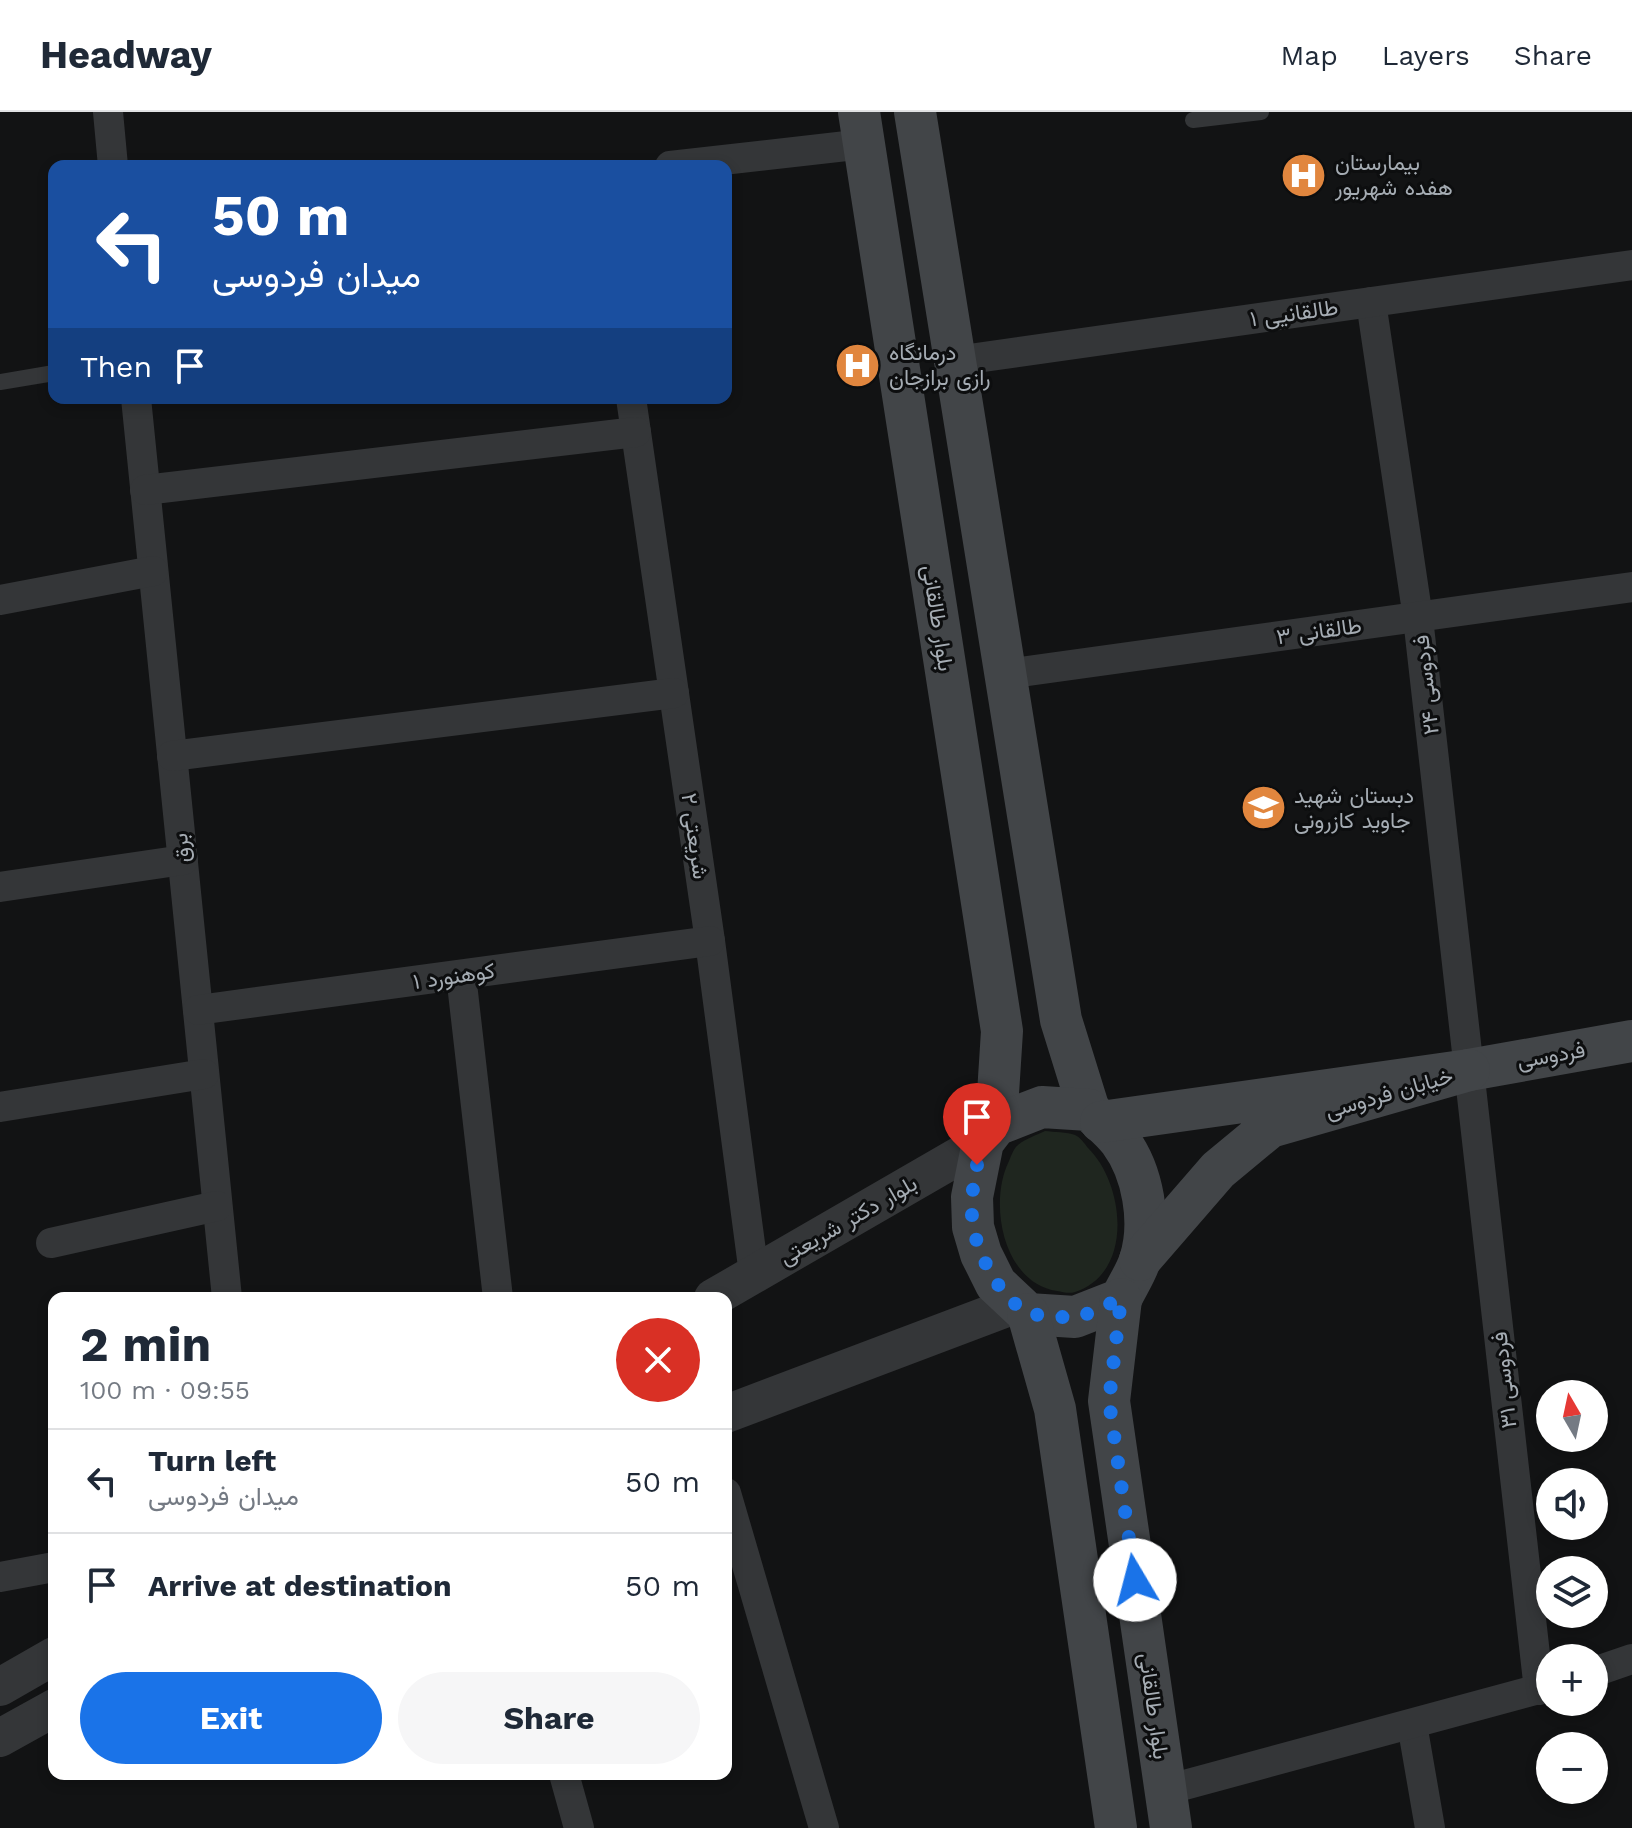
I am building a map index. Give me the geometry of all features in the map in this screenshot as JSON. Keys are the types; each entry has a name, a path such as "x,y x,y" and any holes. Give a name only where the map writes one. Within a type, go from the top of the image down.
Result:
{"main road":[{"path":"915,112 1061,1020 1095,1116 1120,1141 1136,1170 1143,1198 1145,1227 1140,1260 1121,1299 1075,1317 1022,1309"},
{"name":"بلوار طالقانی","path":"862,128 1002,1031 989,1134"},
{"name":"فردوسی","path":"1469,1070 1632,1041"},
{"name":"خیابان فردوسی","path":"1095,1116 1469,1070"},
{"name":"خیابان فردوسی","path":"1140,1260 1218,1170 1270,1127 1469,1070"},
{"path":"1095,1116 1042,1107 989,1134 972,1197 973,1227 981,1254 996,1284 1022,1309 1055,1409 1116,1828"},
{"name":"بلوار طالقانی","path":"1121,1299 1109,1401 1169,1809"}],"street":[{"path":"108,112 112,160"},
{"path":"700,160 862,128"},
{"name":"طالقانیی ۱","path":"955,361 1632,265"},
{"name":"فردوسی ۲۴","path":"1371,302 1418,618 1469,1070"},
{"name":"برق","path":"137,404 226,1292"},
{"name":"شریعتی ۲","path":"632,404 710,941 754,1274"},
{"path":"145,490 636,432"},
{"path":"0,600 153,571"},
{"name":"طالقانی ۳","path":"1006,674 1632,587"},
{"path":"172,756 674,693"},
{"path":"0,887 183,860"},
{"name":"کوهنورد ۱","path":"198,1010 710,941"},
{"path":"461,975 497,1292"},
{"name":"فردوسی ۳۱","path":"1469,1070 1539,1644"},
{"path":"0,1107 204,1074"},
{"name":"بلوار دکتر شریعتی","path":"723,1292 989,1134"},
{"path":"51,1243 217,1206"},
{"path":"732,1412 1022,1309"},
{"path":"732,1514 824,1828"},
{"path":"0,1577 48,1568"},
{"path":"0,1687 48,1659"},
{"path":"1608,1667 1632,1659"},
{"path":"1169,1809 1412,1724 1536,1690"},
{"path":"0,1738 48,1711"},
{"path":"1412,1724 1430,1828"},
{"path":"566,1780 579,1828"}],"lane":[{"path":"1193,120 1261,112"},
{"path":"0,382 48,374"}],"shaded area":[{"path":"1045,1131 1072,1134 1081,1139 1100,1164 1116,1204 1118,1226 1115,1248 1107,1267 1094,1282 1073,1293 1039,1285 1024,1273 1005,1239 1001,1218 1003,1178 1013,1152 1021,1143"}],"place":[{"name":"بیمارستان هفده شهریور","path":"1304,175"},
{"name":"درمانگاه رازی برازجان","path":"858,365"},
{"name":"دبستان شهید جاوید کازرونی","path":"1263,808"}],"route":[{"path":"977,1165 972,1197 973,1227 981,1254 996,1284 1017,1304 1028,1314 1075,1317 1121,1299 1109,1401 1135,1580"}]}
